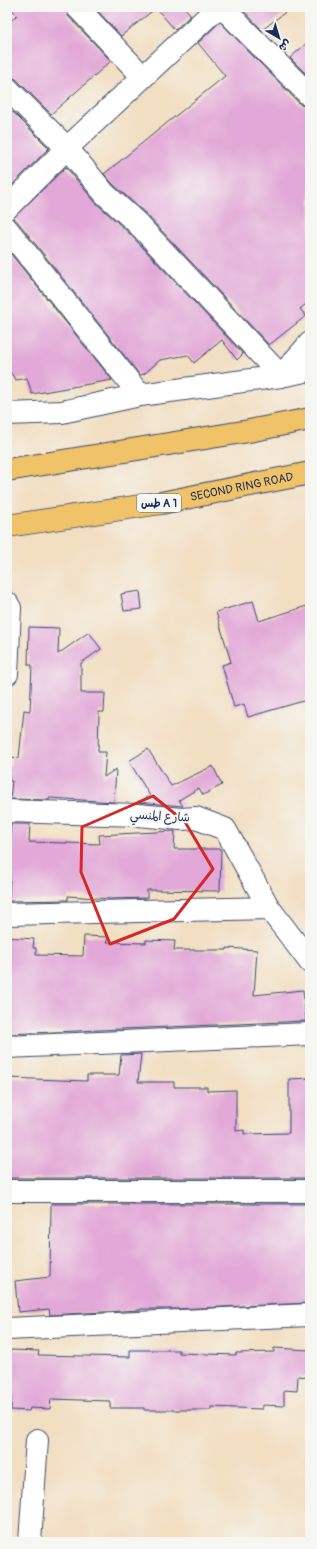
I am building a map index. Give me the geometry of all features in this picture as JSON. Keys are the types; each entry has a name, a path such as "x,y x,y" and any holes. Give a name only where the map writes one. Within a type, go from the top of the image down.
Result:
{"highway":[{"path":"7,470 310,420"},
{"name":"SECOND RING ROAD","path":"7,526 161,503 310,473"}],"street":[{"path":"77,7 143,77"},
{"path":"7,208 67,148 218,7"},
{"path":"222,7 310,96"},
{"path":"7,88 67,148 105,194 137,223 281,376"},
{"path":"7,229 140,395"},
{"path":"281,376 310,343"},
{"path":"7,414 62,412 140,395 281,376 310,370"},
{"path":"7,603 10,608 7,674"},
{"name":"شارع المنسي","path":"7,811 138,815 181,819 196,818 225,829 269,908 310,962"},
{"path":"7,914 269,908"},
{"path":"7,1047 310,1034"},
{"path":"7,1191 310,1190"},
{"path":"7,1328 310,1315"},
{"path":"30,1542 37,1440"}],"highlighted area":[{"path":"153,796 185,822 213,869 174,919 110,944 81,872 82,827"}],"building":[{"path":"10,7 65,7 68,16 111,61 51,114 16,79 7,76 7,24 17,15"},
{"path":"94,7 184,7 191,15 175,30 156,8 121,36"},
{"path":"240,7 292,7 262,30"},
{"path":"220,22 301,105 310,108 310,301 300,309 306,316 269,345 146,214 104,174 225,76 198,43"},
{"path":"310,40 310,78 290,58"},
{"path":"13,112 49,148 7,190 7,117"},
{"path":"66,167 95,202 128,232 243,354 237,360 222,340 194,363 188,355 160,360 144,374 140,375 17,221 13,218"},
{"path":"7,249 112,380 32,394 27,378 16,380 7,368"},
{"path":"140,591 142,609 124,611 121,594"},
{"path":"253,601 259,621 310,605 310,699 248,717 244,704 234,707 222,665 231,662 216,612"},
{"path":"29,627 59,628 58,654 89,632 101,649 81,663 81,693 105,693 104,712 99,712 98,752 106,752 104,777 116,769 114,802 49,798 49,800 10,799 12,781 9,781 11,757 19,758 24,710 30,711 32,665 28,665"},
{"path":"148,749 171,786 213,766 222,785 203,795 199,788 179,800 183,806 137,802 150,796 129,761"},
{"path":"11,824 30,824 29,842 100,844 99,835 175,831 174,849 221,849 220,891 147,890 147,898 110,899 68,896 68,900 9,901 11,850 9,850"},
{"path":"84,936 108,937 107,942 146,943 146,940 175,941 174,950 227,950 227,948 257,950 254,995 303,990 306,1021 7,1034 7,937 34,939 33,948 36,948 36,955 83,956"},
{"path":"141,1054 138,1082 174,1082 174,1087 207,1087 207,1091 236,1090 236,1131 244,1130 244,1134 289,1133 289,1079 310,1078 310,1178 7,1178 7,1078 87,1081 87,1075 119,1075 121,1055"},
{"path":"51,1204 310,1204 310,1303 177,1309 141,1309 50,1315 49,1309 18,1312 15,1281 50,1277"},
{"path":"274,1348 310,1350 310,1377 298,1376 297,1391 284,1390 284,1406 262,1405 262,1409 211,1407 211,1410 144,1410 144,1408 110,1408 110,1401 51,1399 50,1409 30,1408 29,1411 11,1410 12,1386 7,1386 10,1350 39,1351 38,1355 130,1357 130,1350 179,1350 179,1353 236,1355 236,1353 274,1352"}]}
